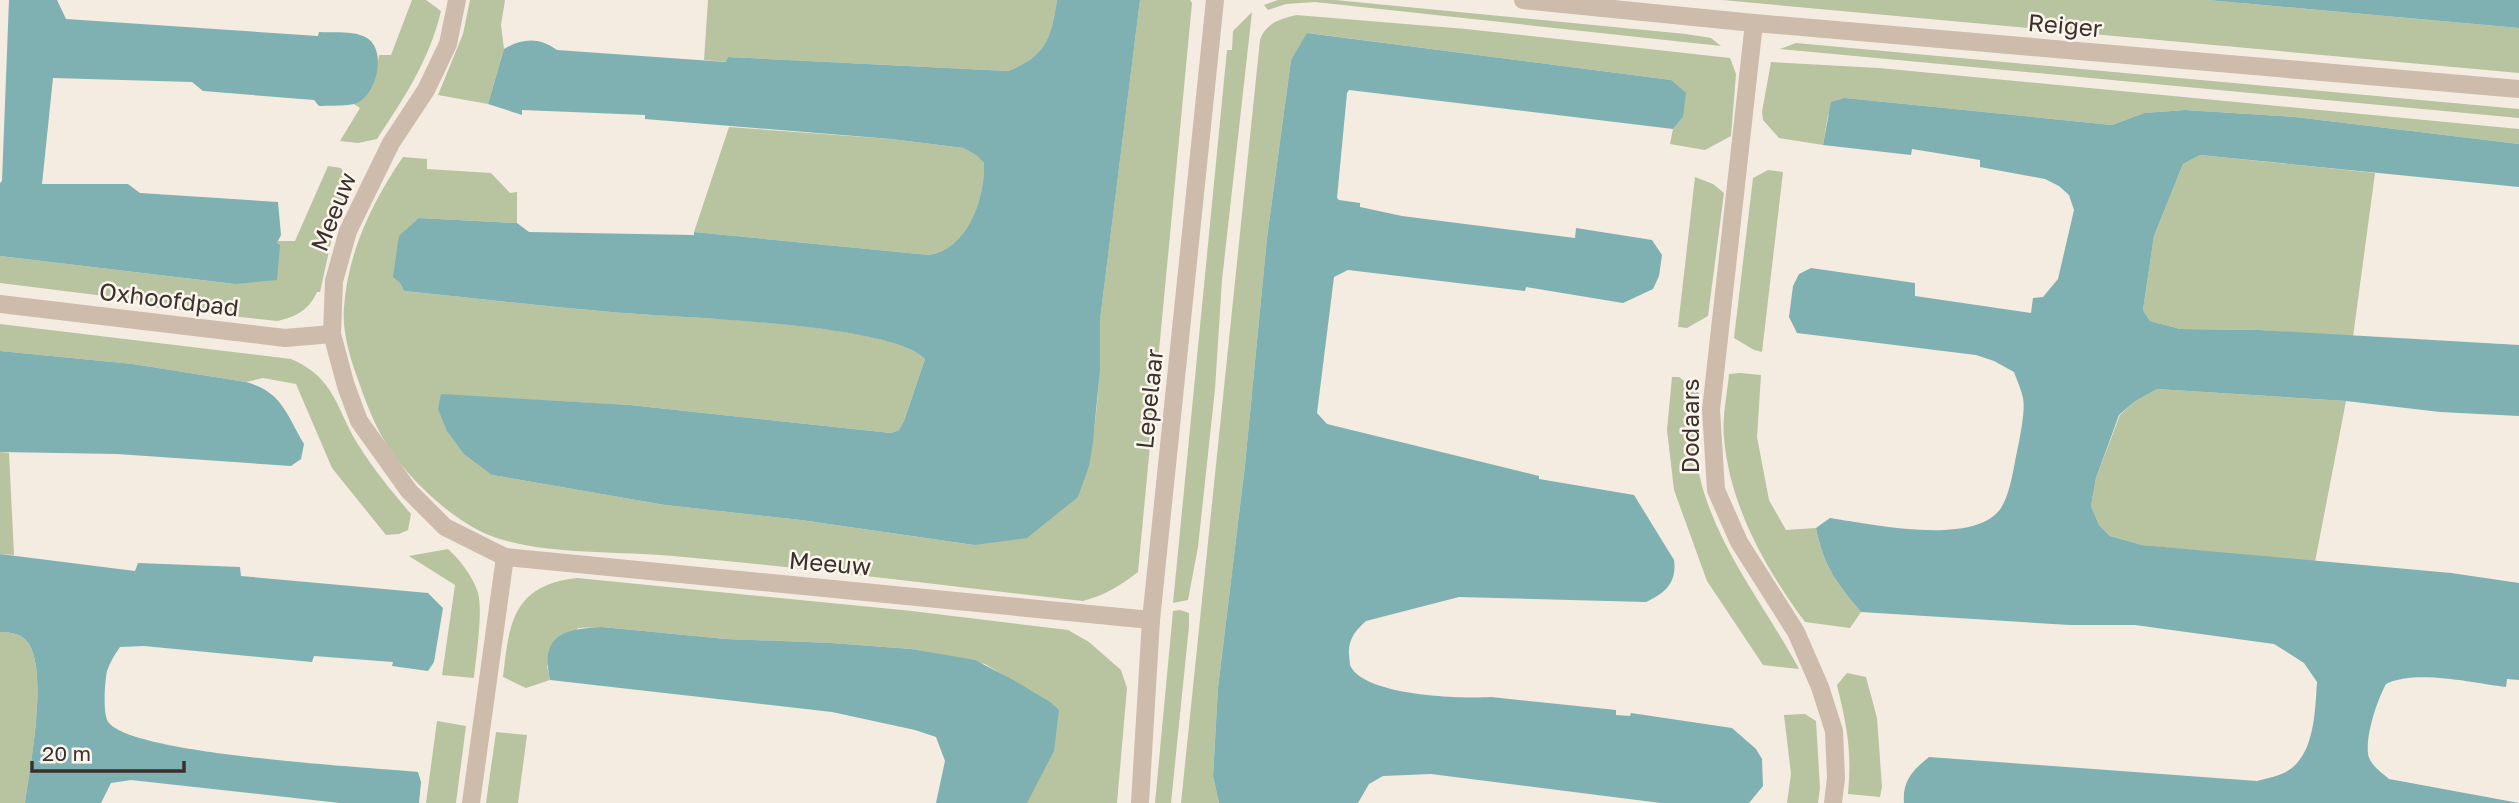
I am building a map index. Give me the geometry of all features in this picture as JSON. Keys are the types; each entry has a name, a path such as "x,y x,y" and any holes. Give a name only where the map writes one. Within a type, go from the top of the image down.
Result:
{"street":[{"name":"Meeuw","path":"457,0 448,44 426,90 391,143 348,231 334,281 332,334 359,421 409,491 445,527 505,558 1151,620"},
{"name":"Lepelaar","path":"1140,803 1151,620 1216,0"},
{"name":"Reiger","path":"1524,0 1754,23 2519,89"},
{"name":"Dodaars","path":"1754,23 1711,410 1716,490 1739,542 1796,632 1821,687 1834,731 1836,778 1833,803"},
{"name":"Oxhoofdpad","path":"0,304 285,338 332,334"},
{"path":"471,803 505,558"}],"green space":[{"path":"412,0 426,0 441,11 415,78 377,139 358,143 340,141 360,108 354,104 365,95 372,83 379,55 391,55"},
{"path":"470,0 505,0 501,25 504,49 488,104 438,95 463,34"},
{"path":"708,0 1057,0 1049,36 1039,52 1008,71 728,57 727,62 704,60"},
{"path":"1140,0 1190,0 1192,3 1138,572 1112,590 1083,601 724,561 563,550 520,544 500,539 465,523 415,481 389,449 361,389 347,341 344,315 346,287 363,228 403,157 427,159 427,169 491,173 510,193 517,192 517,223 419,218 400,283 404,291 611,312 727,319 825,329 868,336 903,346 925,359 904,421 899,430 891,433 630,405 441,395 492,475 665,505 801,520 974,545 1078,497 1094,432 1100,320"},
{"path":"1278,0 1335,0 1686,34 1711,38 1721,46 1315,2 1286,4 1268,10 1264,5"},
{"path":"1722,0 2207,0 2519,28 2519,73"},
{"path":"1252,12 1222,280 1215,389 1198,547 1188,600 1173,603 1227,50 1232,50 1233,31"},
{"path":"1296,15 1466,29 1730,58 1736,74 1731,136 1705,150 1670,144 1673,129 1683,117 1671,80 1308,33 1291,60 1267,238 1245,465 1218,688 1213,776 1219,803 1181,803 1260,40 1270,26"},
{"path":"1796,43 2519,109 2519,118 1780,49"},
{"path":"1771,62 1879,68 2519,129 2519,144 2295,117 2185,110 2144,113 2112,125 1845,98 1828,115 1823,145 1779,138 1763,120"},
{"path":"729,127 891,139 963,148 984,163 984,177 977,206 972,220 954,243 943,251 929,255 694,232"},
{"path":"2200,155 2375,173 2353,337 2259,330 2180,329 2150,321 2143,310 2154,236 2183,164"},
{"path":"328,166 341,168 352,186 333,233 320,292 317,292 306,308 290,317 277,321 143,306 137,300 0,283 0,256 235,284 278,241 295,241"},
{"path":"1768,170 1783,172 1762,352 1734,338 1753,178"},
{"path":"1695,177 1713,184 1724,193 1708,316 1687,328 1678,327"},
{"path":"0,324 291,359 306,367 326,385 365,455 411,514 408,530 386,535 332,468 296,384 263,378 246,382 133,364 0,351"},
{"path":"1729,374 1761,375 1757,437 1769,500 1786,530 1816,528 1832,573 1861,612 1850,628 1805,622 1763,558 1742,512 1734,488 1724,438"},
{"path":"1672,377 1679,377 1699,393 1695,441 1707,502 1734,560 1799,669 1763,665 1707,581 1674,490 1667,430"},
{"path":"2157,389 2346,401 2315,562 2142,545 2110,536 2099,525 2091,506 2096,478 2120,415 2134,402"},
{"path":"0,452 9,453 14,555 0,554"},
{"path":"448,549 475,584 479,598 479,632 474,678 442,675 455,585 409,556"},
{"path":"577,578 912,611 1068,630 1089,642 1121,670 1127,688 1117,803 1027,803 1029,691 985,664 911,649 726,639 602,627 578,628 547,666 550,680 526,688 503,677 508,640 518,610 527,598 539,589"},
{"path":"1173,611 1189,613 1189,626 1171,803 1155,803"},
{"path":"0,632 20,636 29,644 37,677 36,721 25,803 0,803"},
{"path":"1847,673 1866,677 1877,718 1882,787 1880,797 1848,794 1848,739 1837,685"},
{"path":"1805,714 1816,721 1820,788 1818,803 1787,803 1791,774 1784,715"},
{"path":"437,721 466,726 456,803 426,803"},
{"path":"496,732 527,735 518,803 486,803"}],"water":[{"path":"9,0 57,0 66,19 318,36 319,32 350,33 362,35 373,44 378,61 374,82 364,98 348,105 319,106 314,100 203,91 192,82 53,78 42,184 128,184 140,193 278,202 281,235 277,243 280,245 277,280 235,284 0,256 0,183"},
{"path":"1057,0 1140,0 1100,320 1100,369 1089,466 1078,497 1027,538 974,545 801,520 665,505 492,475 464,454 447,431 438,409 441,394 630,405 891,433 899,430 904,421 925,359 904,347 826,329 585,310 404,291 393,277 399,236 419,218 517,223 529,232 694,235 694,232 929,255 943,251 964,232 972,220 984,177 984,163 963,148 891,139 645,119 645,115 522,110 522,115 488,104 504,49 531,40 557,50 726,62 728,57 1008,71 1039,52 1049,36"},
{"path":"2207,0 2519,0 2519,28"},
{"path":"1307,33 1671,80 1686,93 1683,117 1673,129 1349,90 1337,198 1339,200 1360,203 1360,207 1402,216 1575,238 1576,228 1652,240 1662,255 1659,276 1653,289 1623,303 1526,287 1525,291 1348,270 1334,277 1317,413 1327,424 1539,476 1539,479 1634,495 1674,560 1674,575 1669,586 1646,602 1459,597 1366,621 1353,635 1349,649 1350,665 1359,675 1373,683 1414,693 1491,697 1616,710 1616,715 1630,716 1631,713 1732,728 1756,749 1762,759 1763,786 1749,803 1661,803 1431,774 1383,776 1369,784 1358,803 1219,803 1213,776 1218,688 1245,465 1267,238 1291,60"},
{"path":"1845,98 2112,125 2144,113 2185,110 2295,117 2519,144 2519,187 2200,155 2183,164 2154,236 2143,310 2150,321 2180,329 2259,330 2519,345 2519,416 2157,389 2134,402 2119,415 2096,478 2091,506 2099,525 2110,536 2142,545 2451,573 2519,583 2519,680 2507,679 2506,687 2428,677 2386,684 2373,717 2368,754 2376,768 2389,779 2519,803 1904,803 1907,782 1929,757 2257,781 2273,777 2289,770 2304,753 2312,730 2317,682 2304,663 2274,644 2135,625 2070,625 1861,612 1852,602 1827,563 1816,528 1830,518 1921,530 1969,527 1988,520 2001,508 2010,486 2021,430 2023,398 2014,372 1976,355 1797,333 1789,317 1793,286 1799,274 1811,268 1915,283 1915,296 2031,313 2033,298 2043,297 2058,279 2074,210 2069,195 2059,186 2045,179 1980,167 1980,160 1912,149 1911,155 1823,145 1831,102"},
{"path":"0,351 133,364 258,386 275,398 287,414 304,444 301,459 291,466 117,454 0,452"},
{"path":"0,554 135,571 138,563 240,567 241,576 428,593 443,608 434,662 428,671 392,666 393,662 314,656 312,662 144,646 120,647 107,671 105,690 109,723 128,734 161,743 254,758 418,772 421,782 419,803 340,803 131,780 111,783 101,803 25,803 36,721 37,677 29,644 16,634 0,632"},
{"path":"602,627 726,639 911,649 975,660 1015,681 1059,710 1054,751 1027,803 936,803 945,761 936,737 915,730 832,712 550,680 548,653 558,637 576,630"}]}
